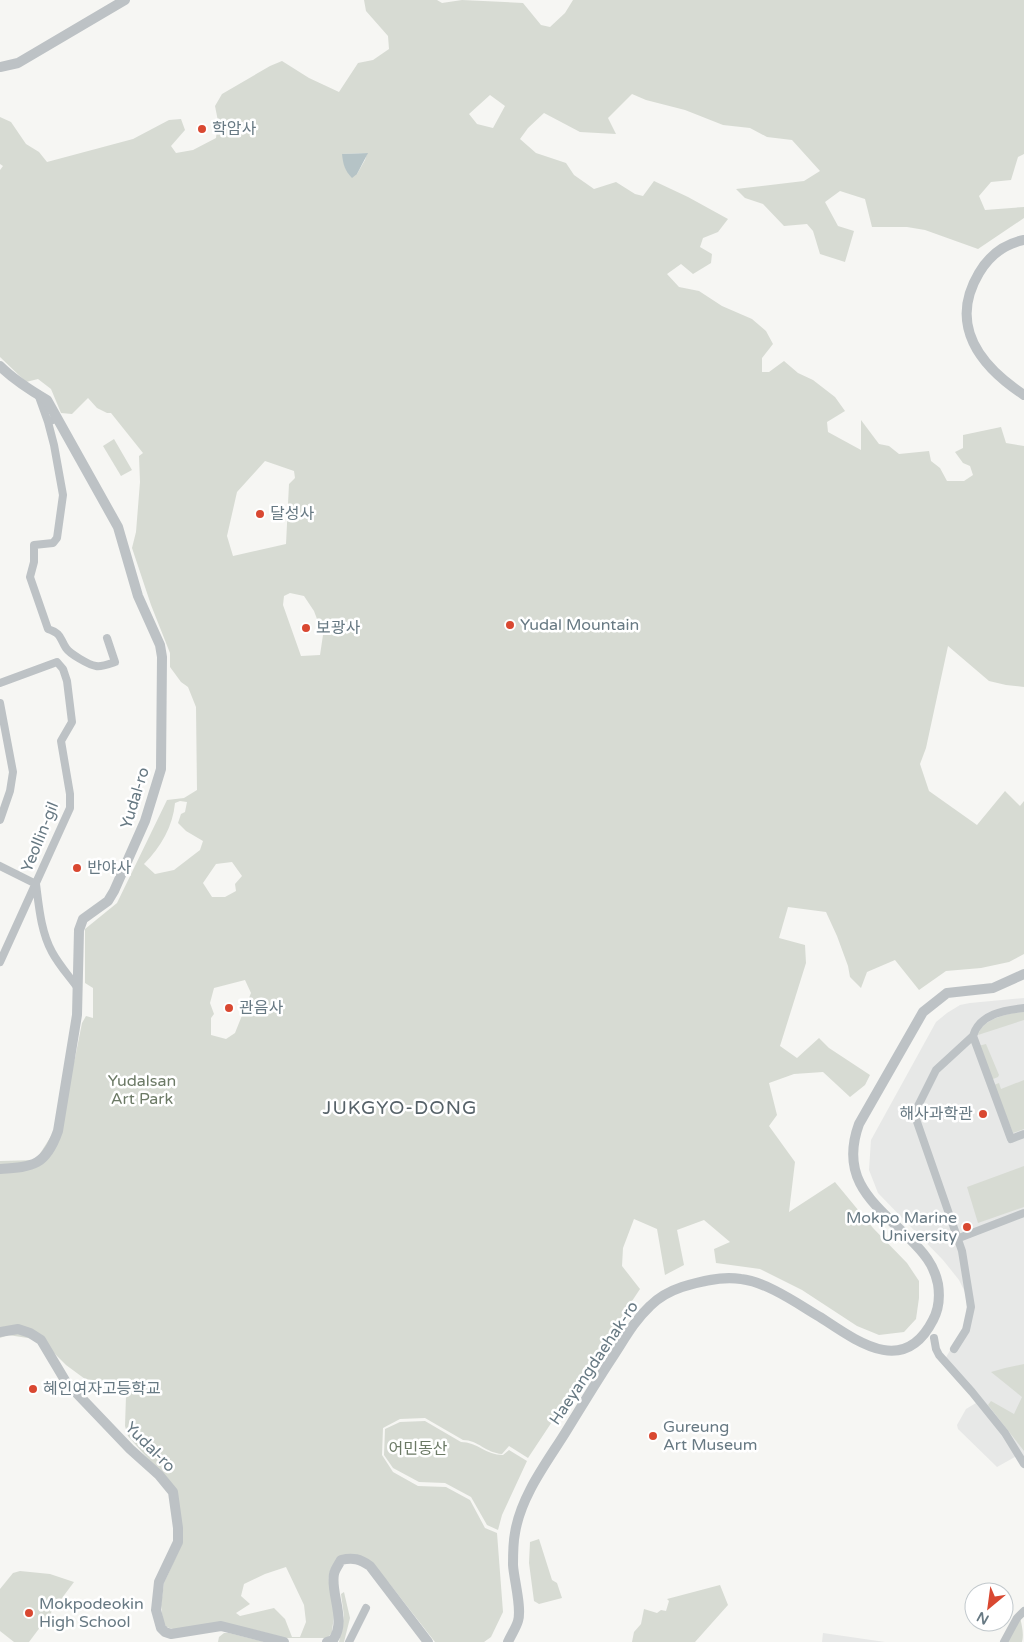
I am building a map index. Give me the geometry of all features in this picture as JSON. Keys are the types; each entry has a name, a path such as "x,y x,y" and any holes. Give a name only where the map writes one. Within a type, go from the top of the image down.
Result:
{"street":[{"path":"0,67 18,63 125,0"},
{"path":"1024,240 1000,249 985,262 971,286 967,325 984,362 1004,382 1024,395"},
{"name":"Yudal-ro","path":"0,366 14,380 47,400 53,420 118,527 138,596 160,645 162,657 161,770 145,821 114,891 108,901 83,918 78,930 77,1015 58,1131 52,1148 46,1156 37,1162 24,1167 0,1169"},
{"path":"53,420 63,504 55,541 34,545 34,562 30,577 48,629 60,636 70,652 95,666 103,666 115,662 107,638"},
{"name":"Yeollin-gil","path":"0,683 57,662 63,669 67,681 72,722 61,741 70,794 70,808 0,962"},
{"path":"0,703 13,772 10,791 0,820"},
{"path":"0,866 36,884 41,920 47,941 52,953 78,987"},
{"name":"Haeyangdaehak-ro","path":"508,1642 519,1619 513,1564 515,1532 529,1493 629,1331 651,1304 681,1287 719,1278 743,1279 780,1293 859,1342 877,1350 901,1350 914,1344 925,1333 933,1321 939,1302 934,1268 922,1251 876,1206 863,1190 853,1165 852,1155 855,1135 859,1124 923,1012 947,993 993,988 1024,974"},
{"path":"954,1349 966,1330 971,1307 959,1238 916,1119 916,1112 938,1068 973,1036 982,1023 1001,1011 1024,1008"},
{"path":"973,1036 1011,1139 1024,1134"},
{"path":"959,1238 1024,1213"},
{"name":"Yudal-ro","path":"0,1332 18,1330 30,1333 41,1340 66,1382 130,1449 159,1475 173,1492 178,1542 159,1582 156,1610 161,1628 171,1634 221,1626 284,1642"},
{"path":"934,1338 939,1355 1005,1433 1024,1464"},
{"path":"327,1642 333,1640 337,1630 338,1609 334,1574 341,1560 350,1558 361,1560 370,1566 428,1642"},
{"path":"349,1642 366,1608"},
{"path":"1004,1642 1024,1611"}],"shaded area":[{"path":"368,153 357,174 352,178 345,167 342,154"},
{"name":"Mokpo Marine University","path":"1024,998 1024,1459 1020,1454 997,1467 958,1429 957,1425 966,1409 976,1403 980,1396 945,1359 967,1321 966,1294 959,1280 943,1260 878,1193 869,1170 871,1140 936,1022 960,1005"},
{"path":"823,1633 885,1642 822,1642"}],"green space":[{"name":"Yudalsan Art Park","path":"364,0 437,0 442,3 462,0 523,3 541,25 550,27 565,13 573,0 1024,0 1024,154 1018,157 1011,180 991,182 979,196 985,210 1024,207 1024,218 978,249 925,230 907,227 872,227 865,199 840,191 825,202 838,226 854,231 845,262 820,254 813,231 807,224 784,226 763,204 745,198 736,189 804,181 820,171 792,140 767,137 750,128 723,125 685,110 646,100 632,94 608,118 616,134 580,132 544,113 528,128 520,139 536,153 566,163 574,175 594,189 616,182 635,194 643,196 654,181 728,219 718,232 703,238 700,247 712,254 711,263 693,274 681,264 667,274 679,287 699,291 722,306 752,319 766,331 773,344 762,358 762,372 769,372 784,361 798,373 813,380 835,397 845,411 827,422 828,432 861,450 861,420 879,444 889,446 899,454 929,451 931,461 940,468 947,481 964,481 973,475 970,466 963,463 955,452 963,448 963,435 1001,427 1006,443 1024,446 1024,687 989,681 948,646 926,748 920,764 929,791 977,825 1005,791 1020,806 1024,801 1024,954 1009,962 981,968 946,971 919,990 895,960 867,972 861,988 850,977 837,936 826,912 788,907 779,938 805,945 806,963 780,1046 797,1058 819,1038 829,1048 870,1075 865,1085 850,1097 823,1072 794,1074 769,1083 777,1115 769,1126 795,1162 789,1212 835,1182 873,1228 907,1263 919,1281 916,1319 904,1332 879,1335 857,1326 802,1290 760,1269 716,1263 714,1249 730,1242 704,1220 677,1230 684,1265 665,1275 657,1229 634,1219 623,1248 622,1266 640,1289 528,1458 509,1446 502,1454 496,1453 473,1442 463,1440 425,1418 400,1419 383,1428 382,1455 393,1472 418,1486 446,1487 470,1500 485,1528 497,1533 503,1612 491,1637 484,1642 435,1642 389,1583 364,1558 349,1554 339,1561 329,1573 334,1616 332,1633 327,1638 285,1638 251,1629 173,1629 166,1627 163,1622 161,1605 164,1583 182,1544 173,1487 128,1436 125,1426 126,1396 101,1381 85,1379 66,1365 41,1340 8,1335 0,1338 0,1161 36,1160 53,1133 75,1058 82,1023 86,1016 93,1018 93,988 85,983 85,929 117,903 167,800 184,798 197,790 196,707 188,687 181,682 170,667 170,653 151,605 132,548 136,532 140,482 139,456 143,453 111,413 97,408 88,398 72,414 61,413 51,389 38,379 26,382 0,357 0,170 3,166 0,164 0,117 11,122 26,144 39,152 47,162 133,139 169,120 181,119 185,130 171,146 176,153 193,150 216,138 218,121 215,106 222,94 282,61 309,78 339,92 358,63 373,60 389,49 388,36 366,11","holes":["490,95 505,106 493,128 477,124 469,114","367,153 357,174 342,154","265,461 294,471 295,478 289,484 286,544 233,556 227,536 237,492","290,593 304,596 314,611 323,635 320,655 301,656 283,605 284,596","180,801 187,802 185,812 181,814 178,823 186,831 203,841 200,850 174,870 155,874 144,864 156,851 165,836 174,812 175,803","232,862 242,876 235,884 236,891 225,897 212,897 203,883 216,864","245,980 251,993 235,1033 226,1039 211,1035 211,1018 214,1014 210,1003 214,988","286,1567 304,1605 306,1622 300,1637 292,1637 285,1619 274,1608 240,1616 236,1613 250,1604 241,1596 244,1584"]},
{"path":"114,439 132,470 121,476 103,446"},
{"path":"1024,1012 1024,1020 978,1035 985,1024 997,1018"},
{"path":"986,1044 999,1075 993,1079 978,1046"},
{"path":"1024,1080 1024,1129 1013,1133 994,1085 999,1083 1001,1089"},
{"path":"1024,1166 1024,1207 978,1223 967,1187"},
{"path":"1024,1364 1024,1451 988,1405 991,1401 1014,1414 1022,1397 991,1372"},
{"name":"어민동산","path":"425,1421 461,1442 503,1455 509,1450 527,1461 502,1515 498,1530 487,1525 471,1497 445,1483 419,1482 393,1468 384,1455 385,1429 400,1422"},
{"path":"539,1539 552,1580 557,1583 562,1598 539,1604 534,1601 529,1563 530,1542"},
{"path":"20,1571 50,1574 74,1582 29,1642 14,1642 0,1631 0,1589 13,1573"},
{"path":"720,1585 728,1605 695,1642 632,1642 634,1632 641,1624 644,1609 657,1613 661,1610 666,1611 669,1601 667,1599"},
{"path":"344,1592 350,1618 344,1642 339,1642 344,1616 341,1594"},
{"path":"1020,1617 1023,1633 1022,1642 1007,1642 1014,1632"},
{"path":"224,1633 265,1642 218,1642 219,1637"}],"place":[{"name":"학암사","path":"202,129"},
{"name":"달성사","path":"260,514"},
{"name":"Yudal Mountain","path":"510,625"},
{"name":"보광사","path":"306,628"},
{"name":"반야사","path":"77,868"},
{"name":"관음사","path":"229,1008"},
{"name":"해사과학관","path":"983,1114"},
{"name":"Mokpo Marine University","path":"967,1227"},
{"name":"혜인여자고등학교","path":"33,1389"},
{"name":"Gureung Art Museum","path":"653,1436"},
{"name":"Mokpodeokin High School","path":"29,1613"}],"district":[{"name":"JUKGYO-DONG","path":"400,1108"}]}
